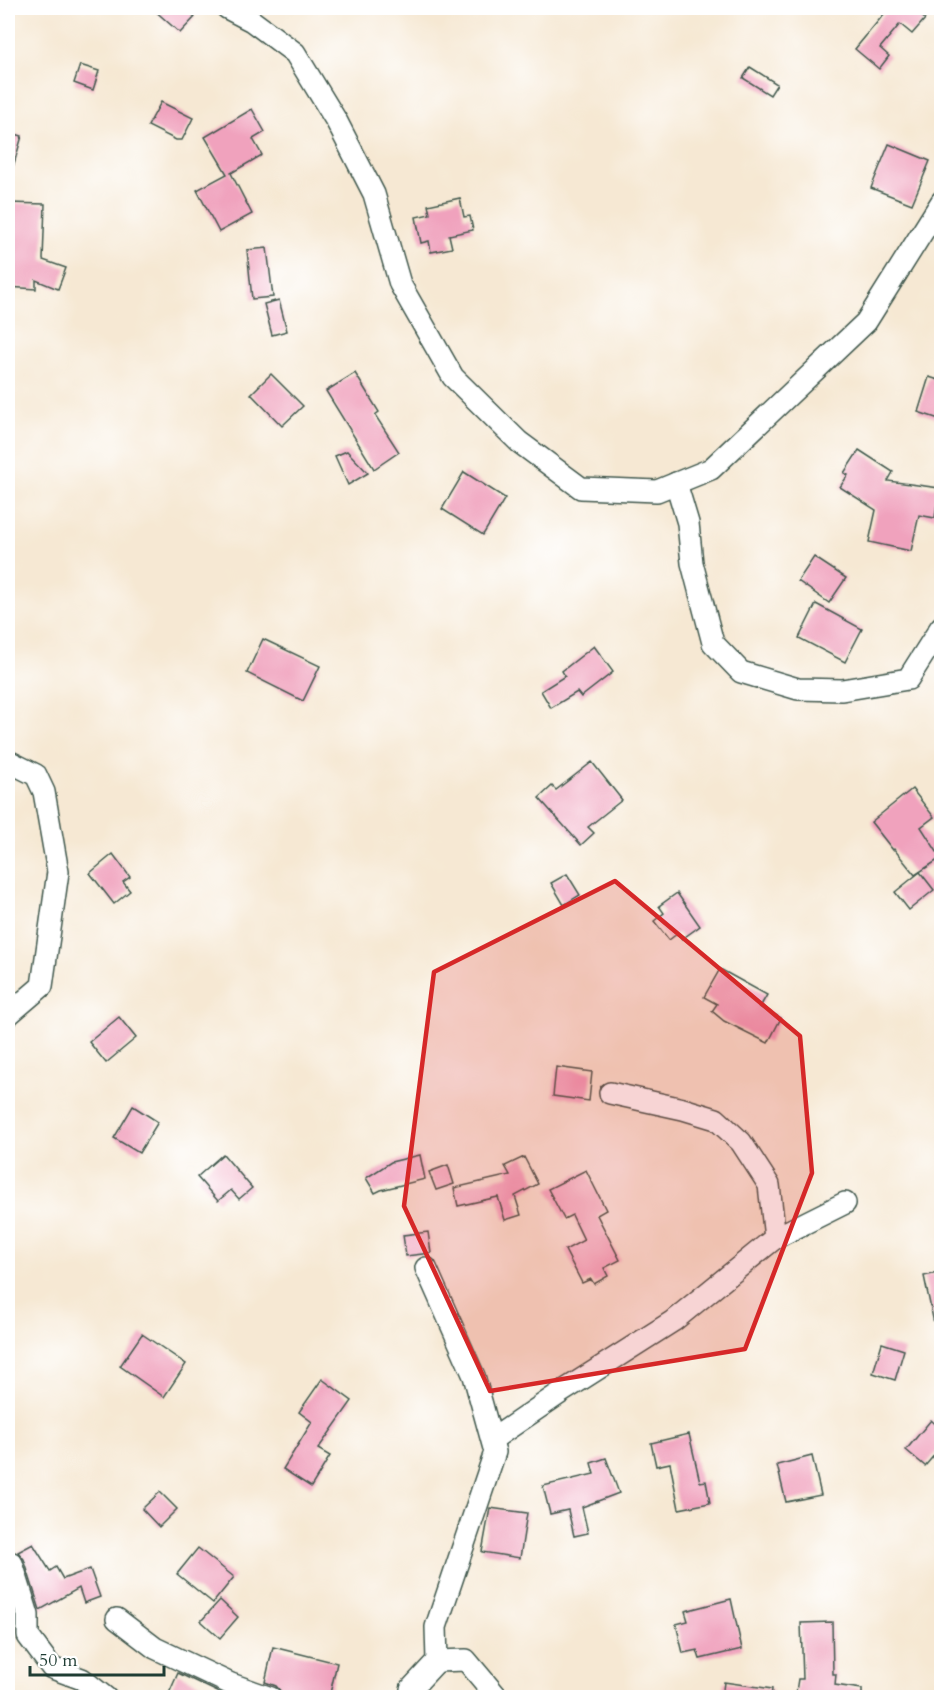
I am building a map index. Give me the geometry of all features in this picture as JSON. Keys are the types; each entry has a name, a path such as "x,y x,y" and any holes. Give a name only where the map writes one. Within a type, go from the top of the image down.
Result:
{"street":[{"path":"227,8 252,21 295,53 325,102 374,194 400,284 453,377 519,442 581,488 657,491 711,469 866,322 942,201"},
{"path":"676,483 688,523 692,563 713,643 741,672 798,689 842,690 908,679 941,627"},
{"path":"8,761 36,775 44,792 58,872 42,986 8,1015"},
{"path":"610,1093 717,1119 741,1142 769,1185 775,1238"},
{"path":"493,1439 673,1321 775,1238 846,1203"},
{"path":"413,1698 411,1689 437,1661 436,1627 495,1452 474,1376 426,1268"},
{"path":"12,1563 28,1615 28,1636 52,1668 81,1679 106,1698"},
{"path":"117,1619 155,1648 231,1684 271,1698"},
{"path":"437,1661 466,1660 498,1698"}],"highlighted area":[{"path":"615,881 800,1036 812,1173 745,1349 490,1391 404,1206 434,972"}],"building":[{"path":"152,8 185,8 195,17 180,33"},
{"path":"889,8 911,8 925,19 912,34 900,24 880,48 889,56 879,69 855,49"},
{"path":"80,65 99,71 93,90 74,83"},
{"path":"750,67 777,84 770,95 743,78"},
{"path":"161,102 193,118 182,140 176,140 148,126"},
{"path":"252,109 265,132 253,139 262,155 231,173 252,214 219,232 197,190 227,174 205,137"},
{"path":"8,132 22,136 11,174 8,173"},
{"path":"889,144 930,161 912,204 871,188"},
{"path":"460,198 464,217 470,216 473,230 449,235 452,248 431,252 429,241 421,243 416,217 430,214 428,205"},
{"path":"8,203 45,204 43,260 66,268 58,289 36,280 36,289 8,287"},
{"path":"267,248 273,297 252,299 247,250"},
{"path":"279,300 287,331 272,335 264,304"},
{"path":"355,373 379,412 375,415 399,452 374,469 326,391"},
{"path":"271,374 303,406 282,426 251,394"},
{"path":"929,377 942,381 942,420 918,412"},
{"path":"859,450 893,472 888,481 939,488 935,518 919,515 911,551 869,542 876,510 840,487 848,475 844,473"},
{"path":"347,451 368,473 348,485 335,456"},
{"path":"464,472 505,498 483,535 442,509"},
{"path":"814,557 846,578 829,603 798,581"},
{"path":"816,604 862,629 845,662 799,638"},
{"path":"263,639 320,666 303,701 247,673"},
{"path":"594,646 613,672 581,697 577,692 551,708 541,691 565,676 562,671"},
{"path":"592,762 622,800 588,827 594,833 581,845 539,798 552,786 556,790"},
{"path":"912,789 934,817 921,827 941,858 915,875 871,822"},
{"path":"113,854 130,877 123,882 130,891 114,904 90,873"},
{"path":"920,872 934,890 909,910 895,892"},
{"path":"567,874 580,895 564,905 551,883"},
{"path":"677,893 700,926 682,939 678,933 669,940 654,921 664,913 659,906"},
{"path":"720,969 767,995 760,1007 781,1018 768,1043 724,1021 712,1011 717,1004 704,997"},
{"path":"119,1017 136,1038 106,1063 89,1042"},
{"path":"556,1067 592,1072 589,1101 553,1096"},
{"path":"133,1106 158,1122 139,1153 114,1138"},
{"path":"223,1154 252,1188 239,1199 231,1190 218,1201 197,1177"},
{"path":"420,1155 425,1179 375,1193 366,1178 391,1162"},
{"path":"524,1157 538,1184 515,1196 521,1215 505,1220 498,1197 458,1206 454,1188 510,1175 505,1166"},
{"path":"448,1165 454,1184 436,1190 429,1172"},
{"path":"586,1170 606,1210 597,1215 620,1260 604,1268 608,1276 594,1284 591,1279 582,1283 565,1250 584,1240 572,1215 564,1219 548,1189"},
{"path":"428,1232 431,1253 406,1256 403,1235"},
{"path":"942,1272 942,1327 935,1328 924,1276"},
{"path":"142,1334 186,1364 164,1397 120,1366"},
{"path":"882,1343 904,1350 895,1380 873,1373"},
{"path":"322,1379 352,1401 318,1449 330,1456 311,1487 283,1469 312,1422 299,1412"},
{"path":"931,1420 942,1430 942,1446 925,1466 906,1450"},
{"path":"689,1434 700,1482 706,1481 710,1503 679,1509 670,1463 656,1466 651,1443"},
{"path":"812,1456 821,1495 786,1502 777,1465"},
{"path":"606,1458 619,1493 582,1507 588,1533 574,1536 568,1510 550,1514 543,1486 594,1474 591,1463"},
{"path":"160,1492 177,1509 159,1527 142,1509"},
{"path":"490,1508 527,1513 520,1558 482,1552"},
{"path":"33,1544 50,1571 56,1567 63,1579 90,1569 100,1597 84,1603 79,1588 40,1610 24,1559 18,1552"},
{"path":"198,1548 234,1577 213,1603 177,1574"},
{"path":"731,1599 742,1649 700,1659 697,1650 683,1653 676,1624 688,1621 685,1611"},
{"path":"220,1600 238,1617 220,1638 201,1621"},
{"path":"832,1622 835,1685 862,1689 862,1698 795,1698 798,1679 803,1679 801,1623"},
{"path":"273,1647 337,1663 329,1698 301,1698 282,1693 276,1686 265,1682"},
{"path":"178,1673 226,1696 231,1698 167,1698"},
{"path":"724,1682 772,1689 771,1698 722,1698"}]}
